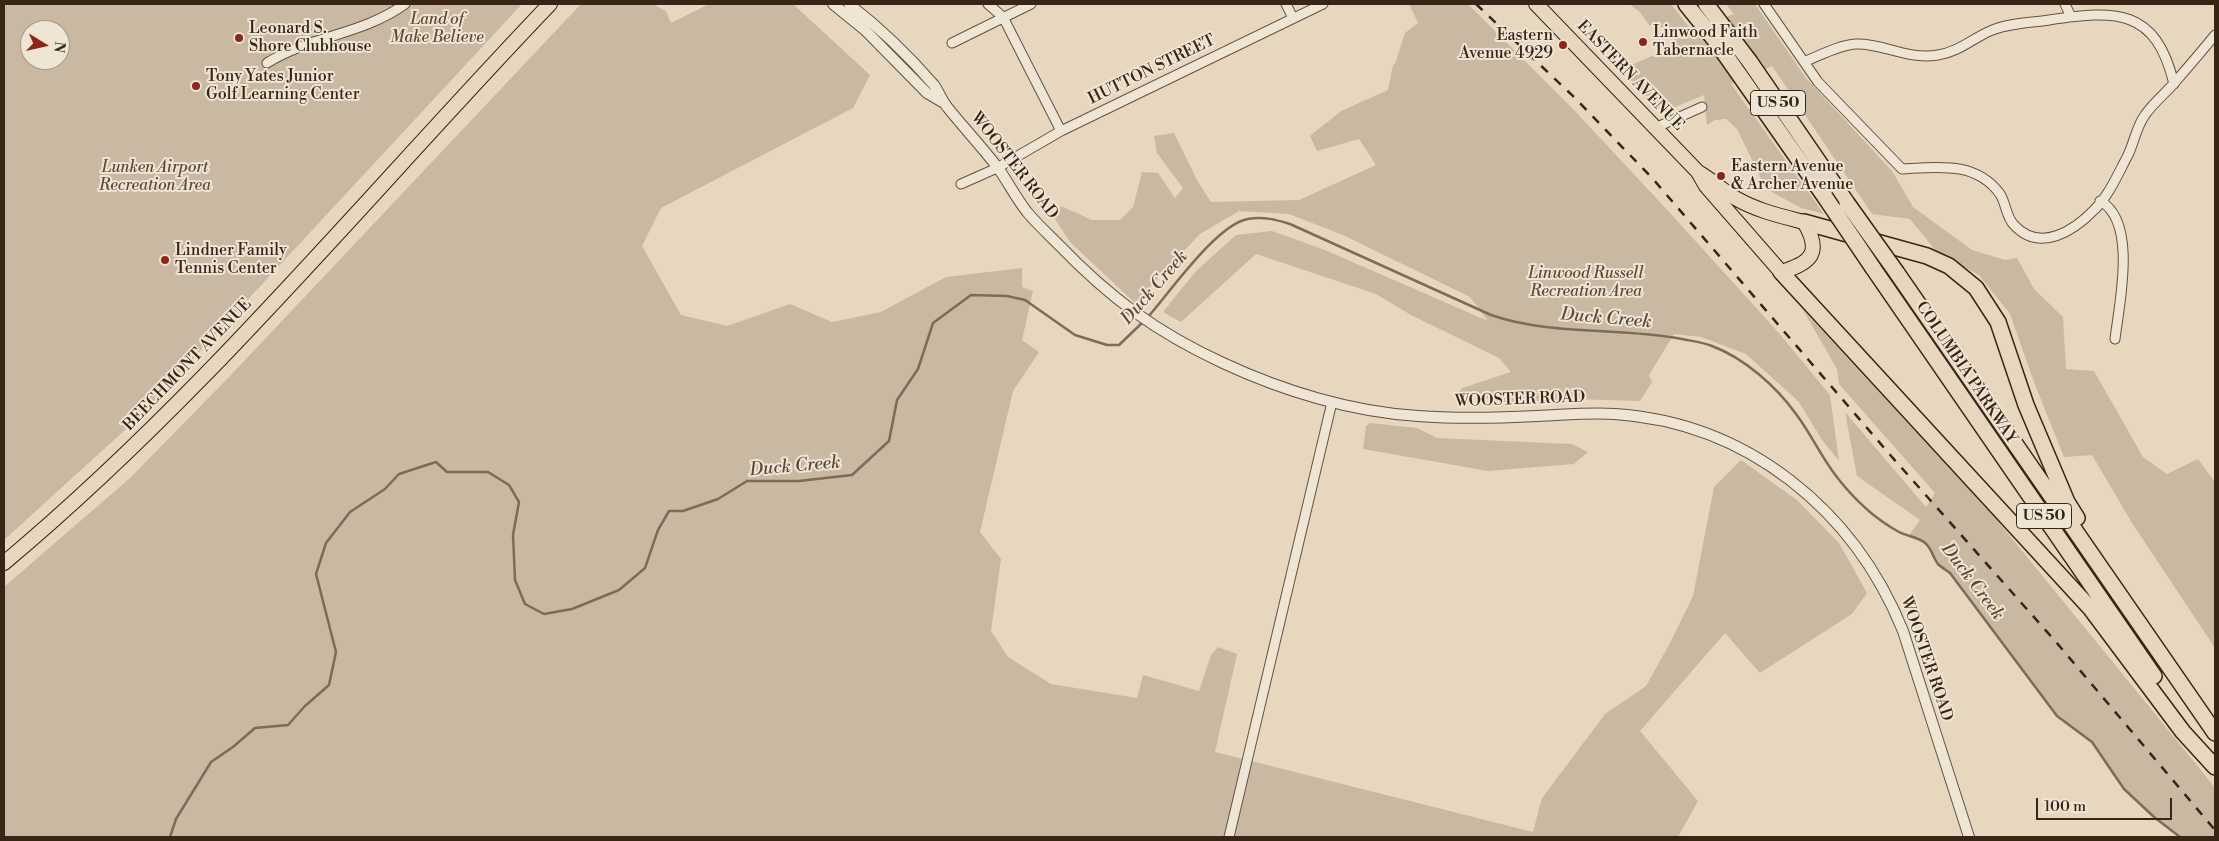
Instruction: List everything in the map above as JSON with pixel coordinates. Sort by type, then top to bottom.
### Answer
[{"type":"highway","name":"COLUMBIA PARKWAY","points":[[1686,4],[1715,40],[1825,198],[2215,765]]},
{"type":"highway","name":"COLUMBIA PARKWAY","points":[[1706,4],[1750,62],[1898,273],[2215,733]]},
{"type":"highway","points":[[1804,222],[1927,256],[1948,266],[1976,288],[1998,322],[2026,405],[2067,502],[2130,610]]},
{"type":"highway","points":[[1781,272],[2091,609],[2183,732],[2215,765]]},
{"type":"main road","name":"BEECHMONT AVENUE","points":[[4,563],[91,487],[194,386],[550,4]]},
{"type":"main road","name":"EASTERN AVENUE","points":[[1542,5],[1698,172]]},
{"type":"main road","points":[[1698,172],[1712,180],[1735,198],[1758,210],[1804,222],[1814,240],[1812,256],[1808,261],[1796,268],[1781,272],[1706,186],[1698,172]]},
{"type":"street","points":[[267,63],[289,49],[372,24],[405,4]]},
{"type":"street","name":"WOOSTER ROAD","points":[[834,4],[865,30],[927,93],[944,103]]},
{"type":"street","name":"WOOSTER ROAD","points":[[849,4],[882,30],[936,88],[944,103],[998,168],[1027,212],[1096,284],[1168,334],[1212,358],[1262,380],[1332,402],[1419,416],[1523,416],[1586,413],[1636,415],[1682,425],[1712,435],[1773,467],[1807,493],[1833,517],[1865,558],[1881,583],[1903,631],[1969,837]]},
{"type":"street","points":[[861,4],[882,30]]},
{"type":"street","points":[[988,4],[1002,17],[1061,131]]},
{"type":"street","points":[[952,43],[1031,4]]},
{"type":"street","points":[[1286,4],[1293,18]]},
{"type":"street","name":"HUTTON STREET","points":[[961,184],[998,168],[1061,131],[1323,4]]},
{"type":"street","points":[[1764,4],[1806,61],[1818,82],[1902,169],[1954,167],[1975,173],[1993,185],[2001,196],[2013,224],[2027,235],[2035,238],[2052,238],[2068,232],[2096,208],[2128,155],[2144,116],[2215,35]]},
{"type":"street","points":[[2065,4],[2070,16]]},
{"type":"street","points":[[1806,61],[1842,46],[1855,44],[1906,55],[1940,54],[1962,47],[1998,28],[2070,16],[2114,14],[2141,25],[2151,32],[2164,49],[2174,84]]},
{"type":"street","points":[[1657,128],[1702,107]]},
{"type":"street","points":[[2100,201],[2111,208],[2123,246],[2123,277],[2115,339]]},
{"type":"street","points":[[1229,837],[1332,402]]},
{"type":"green space","name":"Lunken Airport Recreation Area","points":[[4,4],[522,4],[137,419],[4,540]]},
{"type":"green space","points":[[581,4],[652,4],[666,11],[671,23],[709,4],[793,4],[870,75],[853,108],[661,208],[642,246],[681,315],[727,326],[790,304],[832,322],[881,312],[946,277],[1022,268],[1022,287],[1033,291],[1022,340],[1039,352],[1013,391],[980,532],[1001,559],[991,631],[1008,657],[1051,684],[1137,698],[1143,675],[1199,691],[1211,655],[1218,647],[1237,654],[1215,752],[1533,832],[1542,798],[1605,714],[1646,686],[1693,596],[1714,487],[1741,460],[1797,500],[1839,543],[1867,593],[1852,614],[1760,673],[1725,633],[1640,731],[1698,801],[1678,837],[4,837],[4,587],[130,478],[230,376]]},
{"type":"green space","name":"Linwood Russell Recreation Area","points":[[1409,4],[1468,4],[1575,111],[1778,332],[1830,395],[1839,461],[1822,440],[1799,402],[1746,354],[1701,337],[1674,334],[1649,375],[1652,382],[1640,401],[1570,399],[1512,405],[1459,392],[1462,388],[1511,372],[1499,358],[1411,315],[1376,294],[1256,254],[1181,322],[1163,312],[1196,271],[1236,235],[1272,231],[1325,250],[1488,321],[1470,297],[1343,235],[1289,214],[1239,211],[1200,234],[1135,303],[1070,242],[1055,219],[1061,206],[1092,220],[1120,220],[1133,207],[1142,172],[1158,173],[1175,198],[1183,188],[1157,153],[1154,136],[1174,133],[1198,182],[1211,202],[1299,200],[1376,165],[1359,139],[1317,151],[1310,136],[1341,111],[1388,90],[1393,65],[1395,64],[1405,33],[1418,23]]},
{"type":"green space","points":[[1629,4],[1671,4],[1692,31],[1734,14],[1726,4],[1755,4],[1806,78],[1892,171],[1913,207],[1972,250],[2005,260],[2017,258],[2034,289],[2063,317],[2066,369],[2094,371],[2143,457],[2167,474],[2198,459],[2215,482],[2215,648],[2132,523],[2092,455],[2064,457],[2034,382],[2010,314],[1979,275],[1936,251],[1910,219],[1872,214],[1772,66],[1731,84],[1824,214],[1801,208],[1766,189],[1737,129],[1726,119],[1715,120],[1707,125],[1704,95],[1661,113],[1620,70],[1668,49],[1676,38],[1672,29],[1649,25],[1640,12]]},
{"type":"green space","points":[[1803,310],[1996,519],[2215,788],[2215,837],[2180,837],[2154,817],[2124,789],[2092,742],[2057,716],[1950,573],[1928,547],[1908,537],[1920,520],[1857,476],[1845,412],[1926,507],[1935,493],[1839,384],[1837,369]]},
{"type":"green space","points":[[1370,423],[1417,428],[1437,438],[1572,444],[1588,452],[1574,464],[1488,471],[1363,449],[1366,426]]},
{"type":"waterway","name":"Duck Creek","points":[[1148,317],[1195,260],[1222,233],[1248,219],[1264,218],[1290,224],[1491,315],[1514,322],[1561,329],[1658,335],[1704,344],[1724,351],[1747,365],[1779,393],[1802,422],[1834,473],[1860,503],[1890,527],[1927,544],[1938,564],[1950,573],[2057,716],[2092,742],[2124,789],[2154,817],[2180,837]]},
{"type":"waterway","name":"Duck Creek","points":[[170,837],[176,819],[211,762],[233,747],[255,728],[288,725],[305,706],[329,685],[336,652],[316,574],[326,543],[350,512],[385,489],[399,474],[436,462],[447,472],[488,472],[509,485],[519,502],[513,535],[515,580],[525,604],[544,614],[572,609],[619,590],[645,568],[658,530],[669,511],[683,511],[718,499],[747,481],[799,481],[852,475],[889,441],[897,400],[918,369],[933,323],[971,295],[1007,296],[1025,300],[1075,335],[1107,345],[1119,345],[1144,321]]},
{"type":"railway","points":[[1476,4],[1575,98],[1653,179],[1892,457],[2056,642],[2215,830]]},
{"type":"place","name":"Leonard S. Shore Clubhouse","points":[[239,38]]},
{"type":"place","name":"Linwood Faith Tabernacle","points":[[1643,42]]},
{"type":"place","name":"Eastern Avenue 4929","points":[[1563,45]]},
{"type":"place","name":"Tony Yates Junior Golf Learning Center","points":[[196,86]]},
{"type":"place","name":"Eastern Avenue & Archer Avenue","points":[[1721,176]]},
{"type":"place","name":"Lindner Family Tennis Center","points":[[165,260]]},
{"type":"park label","name":"Land of Make Believe","points":[[437,29]]}]
